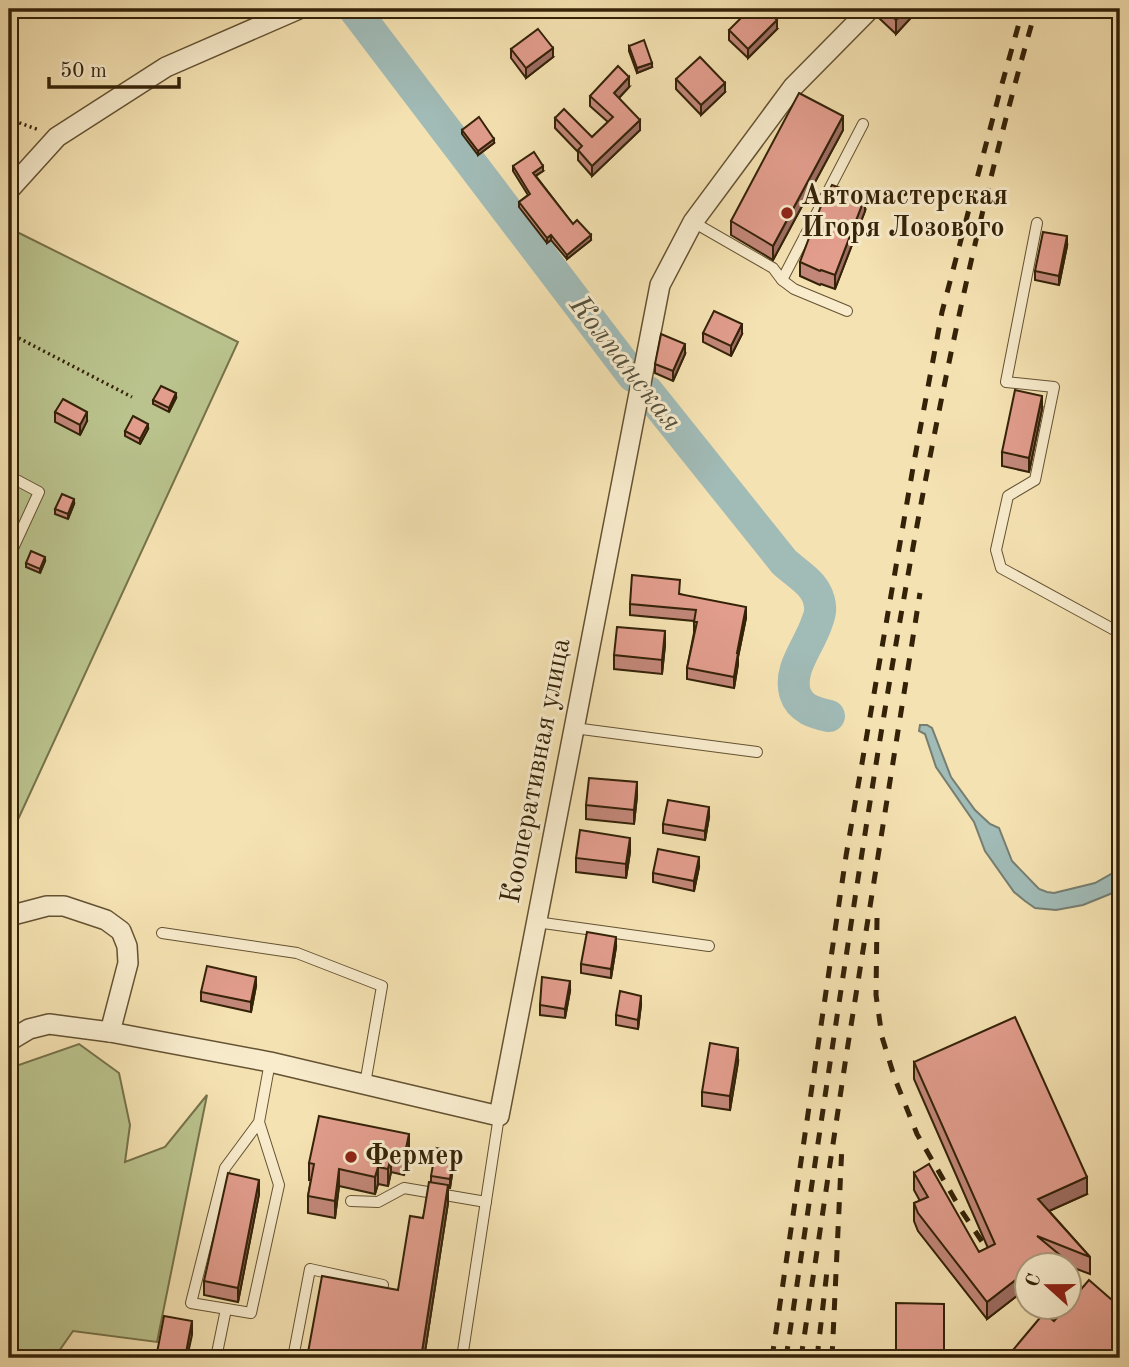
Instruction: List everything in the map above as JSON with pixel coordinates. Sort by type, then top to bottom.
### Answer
[{"type":"street","points":[[9,190],[57,138],[166,67],[299,9]]},
{"type":"street","name":"Кооперативная улица","points":[[499,1116],[660,285],[693,222],[793,87],[870,9]]},
{"type":"street","points":[[9,916],[47,906],[64,906],[106,920],[121,931],[127,946],[128,963],[110,1032]]},
{"type":"street","points":[[9,1041],[29,1029],[49,1024],[110,1032],[270,1062],[499,1116]]},
{"type":"lane","points":[[782,280],[863,124]]},
{"type":"lane","points":[[693,222],[773,268],[782,280],[794,289],[847,311]]},
{"type":"lane","points":[[1037,223],[1006,382],[1054,387],[1035,480],[1008,496],[996,550],[1001,568],[1120,633]]},
{"type":"lane","points":[[9,477],[39,492],[9,557]]},
{"type":"lane","points":[[574,728],[758,752]]},
{"type":"lane","points":[[536,922],[709,946]]},
{"type":"lane","points":[[162,933],[297,953],[382,986],[365,1084]]},
{"type":"lane","points":[[259,1122],[279,1185],[251,1313],[191,1303],[225,1168],[259,1122],[270,1062]]},
{"type":"lane","points":[[462,1358],[499,1116]]},
{"type":"lane","points":[[351,1201],[378,1202],[404,1188],[485,1202]]},
{"type":"lane","points":[[293,1358],[310,1269],[383,1284]]},
{"type":"lane","points":[[216,1358],[226,1309]]},
{"type":"path","points":[[9,119],[57,138]]},
{"type":"path","points":[[9,333],[132,397]]},
{"type":"green space","points":[[9,228],[238,342],[9,839]]},
{"type":"green space","points":[[79,1044],[119,1073],[130,1125],[125,1162],[165,1147],[207,1095],[157,1342],[73,1331],[56,1358],[9,1358],[9,1078],[13,1067]]},
{"type":"water","points":[[920,725],[932,728],[951,777],[975,810],[990,824],[999,828],[1012,861],[1039,889],[1054,893],[1095,883],[1120,869],[1120,890],[1083,905],[1056,910],[1035,908],[1014,892],[985,851],[974,822],[936,767],[925,734],[919,731]]},
{"type":"building","points":[[750,9],[765,9],[777,20],[748,49],[729,30]]},
{"type":"building","points":[[884,9],[906,9],[896,20]]},
{"type":"building","points":[[538,29],[553,48],[526,68],[511,49]]},
{"type":"building","points":[[644,40],[652,63],[637,68],[629,46]]},
{"type":"building","points":[[700,57],[725,83],[701,105],[676,79]]},
{"type":"building","points":[[618,66],[629,77],[614,93],[640,120],[592,166],[578,150],[582,146],[555,118],[564,109],[592,137],[613,117],[590,96]]},
{"type":"building","points":[[799,93],[843,116],[773,246],[731,221]]},
{"type":"building","points":[[479,117],[494,139],[478,151],[462,130]]},
{"type":"building","points":[[534,152],[543,166],[533,173],[573,224],[577,220],[591,235],[567,255],[551,235],[547,238],[519,202],[530,194],[513,166]]},
{"type":"building","points":[[832,185],[865,197],[835,275],[800,262]]},
{"type":"building","points":[[1043,232],[1067,236],[1059,276],[1035,271]]},
{"type":"building","points":[[714,311],[742,324],[731,346],[703,333]]},
{"type":"building","points":[[661,334],[685,344],[673,371],[655,364]]},
{"type":"building","points":[[161,386],[176,393],[169,408],[153,400]]},
{"type":"building","points":[[1015,390],[1042,396],[1029,458],[1002,452]]},
{"type":"building","points":[[63,399],[87,412],[80,425],[55,412]]},
{"type":"building","points":[[133,416],[148,424],[140,439],[125,431]]},
{"type":"building","points":[[62,494],[74,499],[68,514],[55,509]]},
{"type":"building","points":[[31,551],[45,557],[40,569],[26,563]]},
{"type":"building","points":[[632,575],[680,580],[679,594],[746,607],[734,677],[687,668],[697,622],[694,622],[696,610],[630,604]]},
{"type":"building","points":[[617,627],[665,631],[662,660],[614,655]]},
{"type":"building","points":[[589,778],[637,782],[634,810],[586,805]]},
{"type":"building","points":[[668,800],[709,807],[705,831],[663,824]]},
{"type":"building","points":[[580,830],[630,838],[626,864],[576,858]]},
{"type":"building","points":[[658,849],[699,857],[694,881],[653,873]]},
{"type":"building","points":[[587,932],[616,937],[611,969],[581,964]]},
{"type":"building","points":[[207,966],[256,977],[251,1002],[201,992]]},
{"type":"building","points":[[542,977],[570,981],[565,1009],[540,1005]]},
{"type":"building","points":[[620,991],[641,996],[638,1020],[616,1015]]},
{"type":"building","points":[[1015,1017],[1087,1177],[1038,1199],[1090,1257],[1084,1252],[1077,1252],[1037,1236],[1056,1252],[1014,1252],[1014,1281],[987,1302],[918,1213],[914,1203],[928,1197],[914,1173],[929,1164],[979,1252],[995,1244],[914,1062]]},
{"type":"building","points":[[710,1043],[738,1048],[730,1096],[702,1092]]},
{"type":"building","points":[[319,1116],[409,1134],[404,1158],[391,1156],[388,1169],[378,1167],[375,1177],[339,1169],[335,1201],[308,1196],[314,1164],[309,1163]]},
{"type":"building","points":[[436,1148],[454,1151],[450,1179],[431,1176]]},
{"type":"building","points":[[228,1173],[259,1180],[238,1288],[204,1281]]},
{"type":"building","points":[[429,1182],[448,1185],[421,1358],[307,1358],[322,1276],[398,1290],[410,1216],[423,1218]]},
{"type":"building","points":[[1089,1280],[1120,1307],[1120,1358],[1023,1358],[1013,1350],[1036,1322],[1084,1322],[1084,1286]]},
{"type":"building","points":[[896,1303],[944,1304],[944,1358],[896,1358]]},
{"type":"building","points":[[164,1316],[192,1321],[185,1358],[156,1358]]},
{"type":"waterway","name":"Колпанская","points":[[354,9],[633,376]]},
{"type":"waterway","name":"Колпанская","points":[[648,392],[784,562],[816,592],[820,614],[797,666],[794,684],[797,698],[804,707],[829,716]]},
{"type":"railway","points":[[772,1358],[846,856],[914,462],[942,312],[1023,9]]},
{"type":"railway","points":[[786,1358],[877,758],[909,569],[965,287],[1010,101],[1036,9]]},
{"type":"railway","points":[[801,1358],[920,593]]},
{"type":"railway","points":[[877,918],[876,995],[882,1037],[895,1079],[917,1134],[961,1210],[989,1252],[1014,1279]]},
{"type":"railway","points":[[832,1358],[842,1145]]},
{"type":"railway","points":[[817,1358],[827,1271]]},
{"type":"railway","points":[[1053,1322],[1059,1328]]},
{"type":"place","name":"Автомастерская Игоря Лозового","points":[[787,213]]},
{"type":"place","name":"Фермер","points":[[351,1157]]}]
